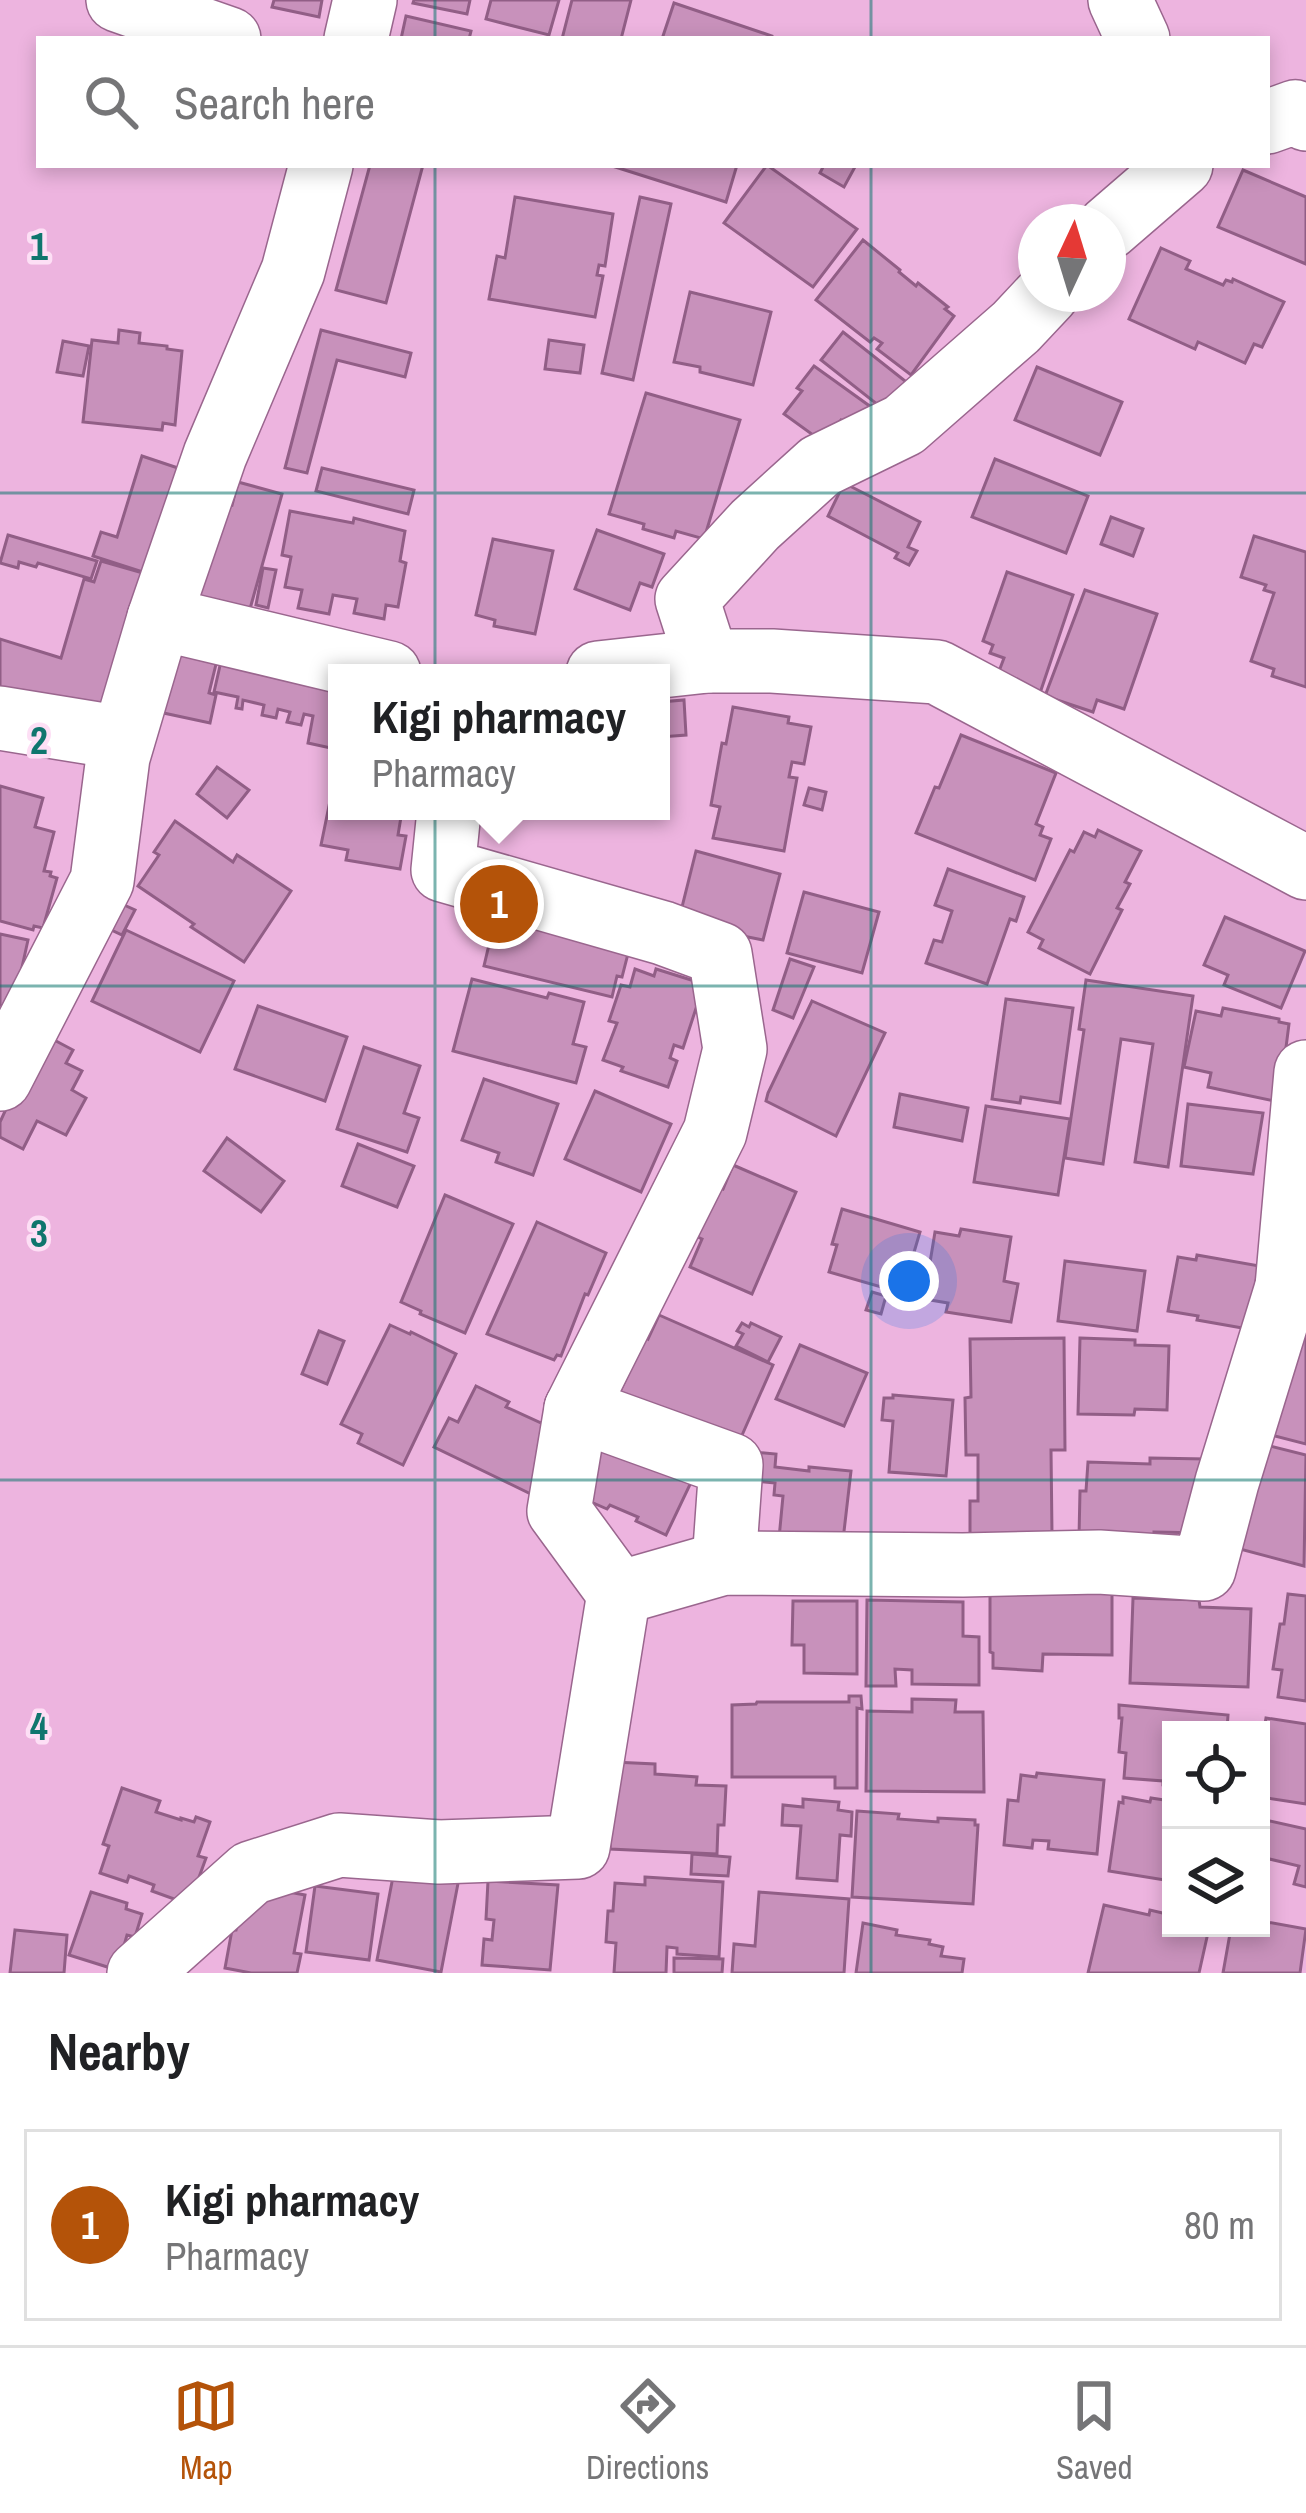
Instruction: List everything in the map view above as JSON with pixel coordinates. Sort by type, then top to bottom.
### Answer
[{"type":"street","points":[[118,0],[220,36]]},
{"type":"street","points":[[357,36],[365,0]]},
{"type":"street","points":[[1120,0],[1137,36]]},
{"type":"street","points":[[1270,121],[1294,112],[1306,118]]},
{"type":"street","points":[[0,1079],[102,881],[123,738],[159,618],[215,455],[292,271],[320,168]]},
{"type":"street","points":[[1126,212],[1178,168]]},
{"type":"street","points":[[707,661],[688,599],[741,540],[820,466],[904,425],[1030,312]]},
{"type":"street","points":[[159,618],[351,664]]},
{"type":"street","points":[[670,665],[772,661],[937,672],[1306,868]]},
{"type":"street","points":[[0,718],[123,738]]},
{"type":"street","points":[[139,1973],[251,1873],[339,1845],[439,1852],[578,1847],[620,1593],[559,1511],[576,1409],[716,1132],[736,1049],[720,954],[443,870],[448,820]]},
{"type":"street","points":[[620,1593],[724,1563],[1099,1562],[1204,1569],[1226,1482],[1296,1289],[1306,1072]]},
{"type":"street","points":[[576,1409],[731,1465],[724,1563]]},
{"type":"building","points":[[274,0],[322,0],[319,17],[272,7]]},
{"type":"building","points":[[414,0],[470,0],[467,14]]},
{"type":"building","points":[[491,0],[559,0],[549,35],[486,19]]},
{"type":"building","points":[[572,0],[631,0],[622,36],[563,36]]},
{"type":"building","points":[[674,3],[772,36],[663,36]]},
{"type":"building","points":[[406,16],[471,31],[470,36],[402,36]]},
{"type":"building","points":[[369,168],[422,168],[386,303],[336,290]]},
{"type":"building","points":[[618,168],[736,168],[726,202]]},
{"type":"building","points":[[765,168],[771,168],[857,229],[813,287],[724,223]]},
{"type":"building","points":[[822,168],[854,168],[844,187],[820,173]]},
{"type":"building","points":[[1243,170],[1306,197],[1306,264],[1218,227]]},
{"type":"building","points":[[515,197],[613,214],[605,266],[599,265],[597,275],[603,276],[595,317],[489,299],[497,256],[505,258]]},
{"type":"building","points":[[640,197],[671,204],[633,380],[602,373]]},
{"type":"building","points":[[863,240],[954,316],[911,375],[877,349],[882,343],[874,338],[870,342],[816,300]]},
{"type":"building","points":[[1161,248],[1190,261],[1186,269],[1223,285],[1233,279],[1284,302],[1262,347],[1254,344],[1245,363],[1198,342],[1195,349],[1129,319]]},
{"type":"building","points":[[690,292],[771,312],[753,385],[674,362]]},
{"type":"building","points":[[119,330],[140,333],[139,343],[182,351],[175,425],[163,423],[162,430],[83,422],[92,340],[118,343]]},
{"type":"building","points":[[321,330],[411,353],[405,377],[337,360],[307,473],[285,468]]},
{"type":"building","points":[[843,332],[919,392],[897,420],[821,360]]},
{"type":"building","points":[[549,340],[584,345],[580,373],[545,369]]},
{"type":"building","points":[[63,341],[89,346],[83,376],[57,372]]},
{"type":"building","points":[[814,366],[871,407],[856,431],[841,420],[824,443],[784,414]]},
{"type":"building","points":[[1037,367],[1122,402],[1100,455],[1015,420]]},
{"type":"building","points":[[646,393],[740,420],[704,539],[676,531],[674,538],[609,514]]},
{"type":"building","points":[[142,456],[184,470],[152,575],[93,556],[101,532],[117,537]]},
{"type":"building","points":[[995,459],[1088,496],[1066,553],[972,517]]},
{"type":"building","points":[[322,468],[414,490],[408,514],[316,491]]},
{"type":"building","points":[[238,482],[282,494],[248,616],[195,600],[222,502],[232,505]]},
{"type":"building","points":[[844,483],[920,522],[908,547],[917,551],[909,565],[895,558],[898,553],[828,516]]},
{"type":"building","points":[[290,511],[353,523],[354,518],[405,531],[400,561],[406,563],[398,607],[386,605],[384,619],[354,613],[357,599],[333,595],[329,614],[298,608],[302,590],[285,587],[291,557],[282,555]]},
{"type":"building","points":[[1111,517],[1143,529],[1133,556],[1101,544]]},
{"type":"building","points":[[597,530],[664,554],[652,587],[640,583],[630,610],[575,589]]},
{"type":"building","points":[[8,535],[97,561],[91,579],[38,563],[36,567],[19,562],[18,568],[0,563]]},
{"type":"building","points":[[1254,536],[1306,552],[1306,687],[1272,676],[1274,669],[1251,661],[1274,593],[1264,590],[1266,585],[1241,577]]},
{"type":"building","points":[[493,539],[553,551],[535,634],[494,626],[495,620],[476,615]]},
{"type":"building","points":[[101,561],[150,575],[104,724],[0,693],[0,639],[61,658],[84,579],[94,582]]},
{"type":"building","points":[[263,568],[276,570],[268,608],[256,605]]},
{"type":"building","points":[[1007,572],[1073,595],[1039,696],[995,682],[1004,658],[990,653],[993,645],[983,641]]},
{"type":"building","points":[[1085,590],[1157,614],[1124,709],[1097,700],[1093,712],[1045,696]]},
{"type":"building","points":[[174,647],[218,656],[209,693],[216,695],[210,723],[159,712]]},
{"type":"building","points":[[222,657],[328,679],[328,747],[308,743],[313,716],[304,714],[301,725],[287,722],[290,712],[278,709],[276,718],[262,715],[264,705],[243,700],[242,709],[236,708],[238,697],[214,692]]},
{"type":"building","points":[[684,700],[686,735],[670,736],[670,701]]},
{"type":"building","points":[[733,707],[789,717],[788,723],[811,727],[804,764],[792,762],[789,777],[797,778],[784,851],[713,838],[720,807],[711,805]]},
{"type":"building","points":[[961,735],[1056,773],[1036,824],[1043,827],[1040,835],[1051,839],[1035,880],[916,833]]},
{"type":"building","points":[[217,767],[249,790],[227,818],[197,794]]},
{"type":"building","points":[[0,786],[43,798],[35,827],[54,832],[44,871],[57,878],[43,928],[0,921]]},
{"type":"building","points":[[809,788],[826,792],[822,810],[804,805]]},
{"type":"building","points":[[328,811],[328,820],[400,820],[398,835],[406,836],[400,869],[346,860],[348,850],[321,845]]},
{"type":"building","points":[[175,821],[233,862],[237,855],[291,891],[244,962],[138,886]]},
{"type":"building","points":[[1098,830],[1141,851],[1125,882],[1130,884],[1117,908],[1122,910],[1090,974],[1039,948],[1043,940],[1028,932],[1070,850],[1074,852],[1084,832],[1095,837]]},
{"type":"building","points":[[696,851],[780,874],[763,940],[678,923]]},
{"type":"building","points":[[948,869],[1024,897],[1016,921],[1010,919],[987,984],[926,963],[934,940],[942,942],[952,911],[935,905]]},
{"type":"building","points":[[804,892],[879,912],[862,973],[787,953]]},
{"type":"building","points":[[500,898],[631,942],[612,997],[484,966]]},
{"type":"building","points":[[113,900],[135,910],[122,935],[101,925]]},
{"type":"building","points":[[1225,917],[1305,951],[1281,1008],[1224,985],[1228,975],[1204,965]]},
{"type":"building","points":[[126,930],[234,981],[200,1052],[92,1001]]},
{"type":"building","points":[[0,934],[28,940],[13,1008],[0,1005]]},
{"type":"building","points":[[790,959],[814,967],[793,1018],[773,1010]]},
{"type":"building","points":[[635,969],[654,976],[656,969],[704,984],[683,1048],[674,1045],[670,1058],[677,1061],[668,1087],[603,1060],[617,1023],[609,1021],[621,985],[630,987]]},
{"type":"building","points":[[472,979],[584,1002],[573,1044],[586,1047],[576,1083],[453,1051]]},
{"type":"building","points":[[1086,980],[1193,996],[1168,1167],[1135,1162],[1153,1044],[1121,1039],[1103,1164],[1065,1158],[1084,1030],[1079,1029]]},
{"type":"building","points":[[1006,999],[1073,1008],[1060,1103],[1021,1097],[1020,1103],[992,1099]]},
{"type":"building","points":[[812,1001],[885,1033],[836,1136],[766,1101]]},
{"type":"building","points":[[258,1006],[347,1037],[325,1101],[235,1069]]},
{"type":"building","points":[[1223,1008],[1289,1024],[1279,1102],[1208,1087],[1211,1073],[1184,1067],[1196,1011],[1221,1016]]},
{"type":"building","points":[[41,1033],[73,1050],[66,1063],[82,1071],[72,1090],[86,1098],[66,1135],[37,1121],[23,1149],[0,1137],[0,1122]]},
{"type":"building","points":[[364,1047],[420,1066],[404,1113],[419,1118],[407,1152],[337,1129]]},
{"type":"building","points":[[484,1079],[558,1104],[533,1175],[496,1162],[499,1153],[462,1140]]},
{"type":"building","points":[[595,1091],[671,1124],[641,1192],[565,1159]]},
{"type":"building","points":[[900,1094],[968,1108],[962,1141],[894,1127]]},
{"type":"building","points":[[1188,1104],[1263,1113],[1253,1174],[1181,1166]]},
{"type":"building","points":[[986,1106],[1070,1119],[1058,1195],[974,1182]]},
{"type":"building","points":[[227,1138],[284,1181],[261,1212],[204,1171]]},
{"type":"building","points":[[358,1144],[414,1166],[397,1207],[342,1186]]},
{"type":"building","points":[[733,1165],[796,1192],[752,1294],[690,1267],[702,1239],[693,1235],[715,1186],[723,1189]]},
{"type":"building","points":[[445,1195],[513,1224],[465,1333],[401,1302]]},
{"type":"building","points":[[842,1209],[920,1232],[902,1293],[829,1272]]},
{"type":"building","points":[[537,1222],[606,1253],[561,1356],[554,1360],[487,1334]]},
{"type":"building","points":[[961,1229],[1011,1237],[1004,1281],[1018,1284],[1011,1322],[946,1312],[948,1303],[924,1299],[935,1232],[959,1236]]},
{"type":"building","points":[[1197,1255],[1276,1269],[1265,1332],[1168,1311],[1178,1257],[1196,1260]]},
{"type":"building","points":[[1065,1261],[1145,1271],[1137,1331],[1058,1321]]},
{"type":"building","points":[[872,1292],[886,1296],[881,1314],[866,1310]]},
{"type":"building","points":[[1306,1310],[1306,1444],[1271,1435]]},
{"type":"building","points":[[659,1315],[773,1365],[739,1442],[616,1400]]},
{"type":"building","points":[[742,1323],[781,1337],[768,1362],[736,1346],[743,1334],[737,1331]]},
{"type":"building","points":[[390,1325],[456,1354],[403,1465],[358,1443],[362,1434],[341,1424]]},
{"type":"building","points":[[319,1331],[344,1341],[327,1384],[302,1374]]},
{"type":"building","points":[[1064,1338],[1065,1450],[1051,1450],[1052,1534],[970,1543],[970,1501],[978,1501],[978,1455],[966,1455],[970,1339]]},
{"type":"building","points":[[1080,1338],[1169,1346],[1167,1410],[1078,1414]]},
{"type":"building","points":[[800,1345],[867,1373],[844,1426],[776,1399]]},
{"type":"building","points":[[476,1386],[509,1402],[506,1407],[565,1434],[535,1496],[434,1447],[449,1418],[458,1422]]},
{"type":"building","points":[[884,1398],[953,1400],[946,1476],[889,1472],[893,1421],[882,1420]]},
{"type":"building","points":[[601,1431],[695,1474],[666,1535],[636,1521],[638,1517],[573,1494]]},
{"type":"building","points":[[1262,1444],[1306,1455],[1304,1566],[1221,1544]]},
{"type":"building","points":[[752,1452],[776,1454],[775,1467],[851,1471],[843,1540],[778,1549],[783,1496],[774,1495],[775,1483],[736,1479]]},
{"type":"building","points":[[1150,1458],[1206,1459],[1205,1533],[1154,1532],[1154,1545],[1079,1537],[1080,1491],[1086,1491],[1088,1462],[1150,1464]]},
{"type":"building","points":[[990,1581],[1112,1583],[1112,1655],[1043,1654],[1042,1671],[993,1668]]},
{"type":"building","points":[[1288,1594],[1306,1596],[1306,1701],[1278,1697],[1282,1670],[1273,1669]]},
{"type":"building","points":[[1133,1598],[1199,1600],[1200,1607],[1251,1609],[1248,1687],[1130,1683]]},
{"type":"building","points":[[867,1600],[963,1602],[963,1636],[979,1637],[979,1685],[912,1684],[912,1670],[895,1669],[896,1686],[866,1686]]},
{"type":"building","points":[[793,1601],[857,1601],[857,1674],[804,1673],[804,1645],[792,1645]]},
{"type":"building","points":[[849,1696],[861,1696],[857,1788],[835,1788],[835,1777],[732,1777],[732,1705],[849,1702]]},
{"type":"building","points":[[912,1699],[956,1700],[955,1712],[983,1712],[984,1792],[866,1791],[867,1711],[912,1712]]},
{"type":"building","points":[[1119,1705],[1228,1715],[1228,1721],[1162,1721],[1162,1781],[1124,1778],[1126,1753],[1119,1752]]},
{"type":"building","points":[[1266,1718],[1306,1724],[1306,1804],[1270,1798],[1270,1721]]},
{"type":"building","points":[[613,1762],[655,1764],[655,1774],[697,1777],[696,1785],[726,1786],[717,1854],[610,1849]]},
{"type":"building","points":[[1037,1773],[1104,1780],[1097,1854],[1048,1849],[1049,1841],[1033,1840],[1032,1848],[1004,1845],[1008,1800],[1018,1801],[1021,1775],[1036,1777]]},
{"type":"building","points":[[122,1788],[160,1801],[156,1812],[210,1822],[198,1856],[206,1858],[185,1903],[129,1876],[127,1882],[100,1873],[109,1846],[103,1844]]},
{"type":"building","points":[[1123,1797],[1162,1800],[1162,1880],[1109,1871],[1119,1802],[1123,1803]]},
{"type":"building","points":[[803,1799],[839,1802],[838,1810],[852,1812],[851,1836],[840,1835],[837,1881],[797,1878],[801,1826],[782,1825],[783,1805],[803,1807]]},
{"type":"building","points":[[857,1811],[899,1814],[898,1819],[975,1820],[973,1904],[852,1897]]},
{"type":"building","points":[[1270,1821],[1306,1829],[1306,1887],[1294,1884],[1299,1866],[1270,1859]]},
{"type":"building","points":[[692,1854],[730,1857],[728,1876],[691,1874]]},
{"type":"building","points":[[396,1861],[460,1873],[441,1972],[377,1960]]},
{"type":"building","points":[[645,1877],[723,1882],[719,1957],[677,1954],[677,1948],[667,1947],[666,1973],[614,1973],[616,1943],[606,1942],[615,1883],[645,1885]]},
{"type":"building","points":[[488,1881],[558,1885],[550,1970],[482,1965],[484,1939],[492,1940],[494,1920],[486,1919]]},
{"type":"building","points":[[315,1886],[378,1894],[369,1960],[306,1952]]},
{"type":"building","points":[[278,1890],[305,1895],[294,1953],[301,1954],[297,1973],[225,1968],[242,1901]]},
{"type":"building","points":[[91,1892],[127,1903],[126,1909],[142,1914],[135,1937],[127,1935],[117,1970],[69,1955]]},
{"type":"building","points":[[759,1892],[849,1899],[844,1973],[732,1973],[734,1944],[755,1946]]},
{"type":"building","points":[[1104,1905],[1149,1915],[1150,1910],[1162,1913],[1162,1937],[1207,1937],[1199,1973],[1088,1973]]},
{"type":"building","points":[[863,1923],[930,1940],[929,1944],[943,1947],[941,1956],[964,1959],[962,1973],[856,1973]]},
{"type":"building","points":[[1270,1923],[1306,1929],[1300,1973],[1223,1973],[1229,1937],[1270,1937]]},
{"type":"building","points":[[15,1930],[67,1935],[64,1973],[10,1973]]},
{"type":"building","points":[[674,1958],[723,1959],[722,1973],[674,1973]]},
{"type":"place","name":"Kigi pharmacy","points":[[499,904]]}]
